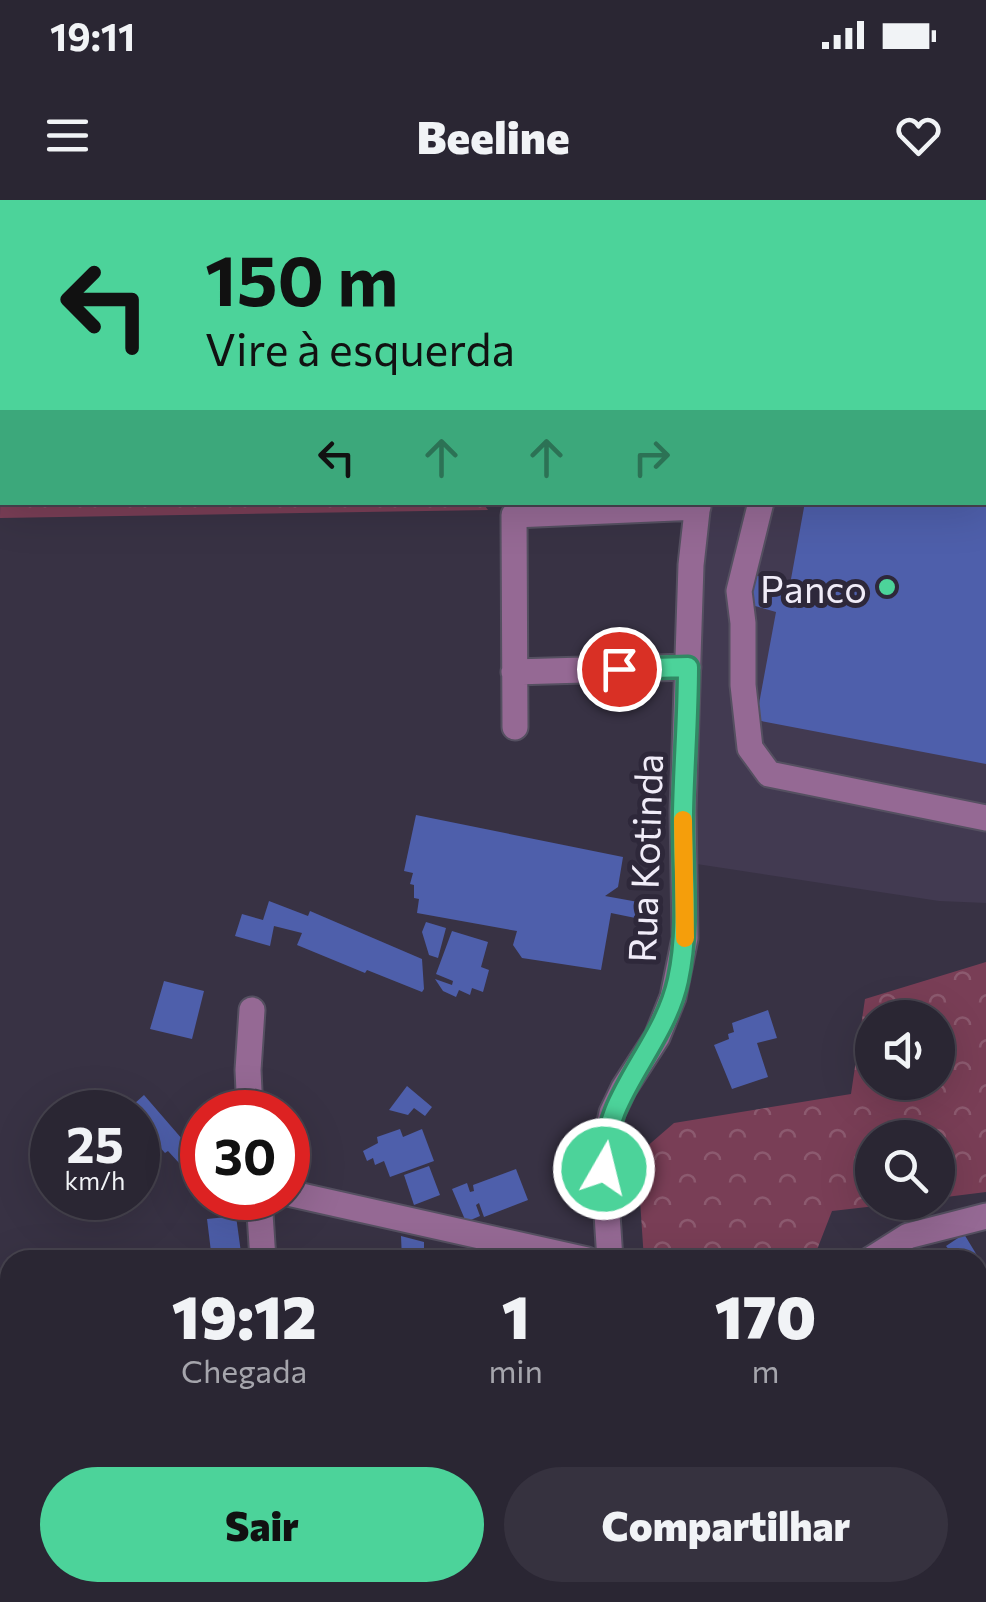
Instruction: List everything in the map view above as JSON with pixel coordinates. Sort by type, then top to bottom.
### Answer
[{"type":"street","points":[[514,727],[514,515],[698,505]]},
{"type":"street","name":"Rua Kotinda","points":[[609,1250],[603,1152],[607,1135],[624,1088],[666,1016],[678,981],[685,938],[683,811],[691,565],[698,505]]},
{"type":"street","points":[[760,505],[739,591],[744,622],[742,685],[750,748],[769,774],[986,818]]},
{"type":"street","points":[[514,672],[688,667]]},
{"type":"street","points":[[249,1090],[252,1010]]},
{"type":"street","points":[[310,1198],[542,1250]]},
{"type":"street","points":[[886,1250],[908,1236],[986,1216]]},
{"type":"street","points":[[260,1220],[262,1250]]},
{"type":"shaded area","points":[[705,505],[986,505],[986,903],[939,901],[690,863]]},
{"type":"green space","points":[[0,505],[484,505],[488,510],[0,518]]},
{"type":"green space","points":[[986,962],[986,1192],[955,1196],[955,1120],[855,1120],[855,1208],[832,1211],[817,1250],[643,1250],[637,1155],[674,1123],[851,1094],[855,1067],[855,1100],[955,1100],[955,1000],[865,999]]},
{"type":"building","name":"Panco","points":[[804,505],[986,505],[986,764],[756,720],[776,612],[741,602],[746,574],[764,577],[764,585],[789,590]]},
{"type":"building","points":[[416,815],[623,857],[618,887],[605,896],[655,905],[655,922],[611,913],[601,970],[522,958],[513,945],[517,931],[417,913],[419,899],[414,898],[414,885],[410,884],[413,873],[404,871]]},
{"type":"building","points":[[269,901],[308,916],[310,911],[422,959],[424,989],[422,992],[367,970],[365,973],[297,945],[302,933],[274,926],[270,946],[235,936],[242,914],[263,920]]},
{"type":"building","points":[[426,922],[446,928],[438,958],[429,955],[422,932]]},
{"type":"building","points":[[452,931],[488,942],[481,967],[489,970],[483,992],[472,988],[470,995],[459,990],[456,997],[443,991],[435,979],[452,985],[453,981],[436,974]]},
{"type":"building","points":[[164,981],[204,991],[192,1039],[150,1029]]},
{"type":"building","points":[[768,1010],[777,1038],[757,1043],[768,1077],[732,1089],[714,1045],[729,1039],[728,1034],[734,1032],[732,1023]]},
{"type":"building","points":[[407,1086],[432,1107],[425,1116],[414,1108],[408,1115],[389,1110]]},
{"type":"building","points":[[160,1113],[180,1137],[180,1164],[168,1151],[165,1153],[160,1147]]},
{"type":"building","points":[[400,1129],[403,1137],[422,1129],[434,1161],[390,1177],[384,1161],[375,1165],[373,1158],[367,1161],[363,1151],[378,1143],[377,1137]]},
{"type":"building","points":[[429,1166],[440,1195],[414,1205],[404,1175]]},
{"type":"building","points":[[516,1169],[528,1200],[484,1217],[479,1203],[476,1205],[480,1216],[466,1222],[452,1189],[467,1183],[470,1192],[474,1191],[473,1185]]},
{"type":"building","points":[[207,1220],[237,1220],[241,1250],[211,1250]]},
{"type":"building","points":[[964,1234],[974,1250],[949,1250],[946,1246]]},
{"type":"building","points":[[401,1236],[424,1242],[424,1250],[402,1250]]},
{"type":"slow traffic","points":[[683,820],[685,938]]},
{"type":"place","name":"Panco","points":[[887,587]]},
{"type":"route","points":[[604,1169],[603,1152],[612,1113],[666,1016],[678,981],[685,938],[683,811],[688,667],[619,669]]}]
